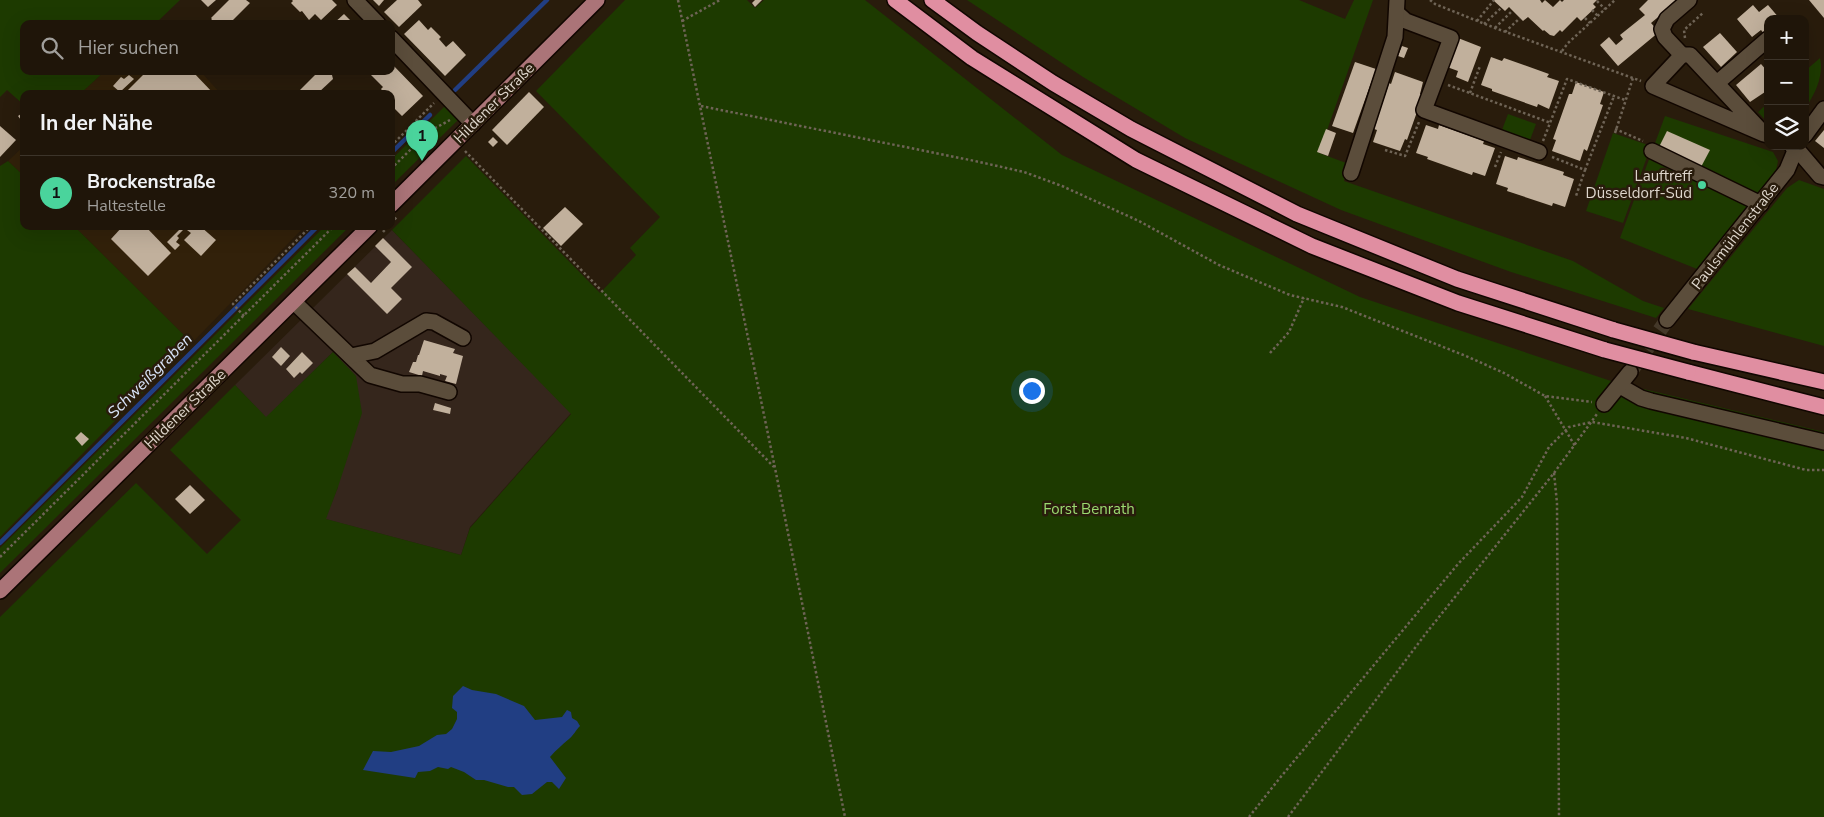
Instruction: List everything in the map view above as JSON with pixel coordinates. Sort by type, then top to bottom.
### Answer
[{"type":"highway","points":[[895,0],[972,58],[1136,160],[1312,246],[1458,303],[1605,350],[1824,407]]},
{"type":"highway","points":[[932,0],[1053,82],[1131,130],[1297,214],[1457,279],[1614,330],[1693,352],[1824,382]]},
{"type":"main road","name":"Hildener Straße","points":[[395,201],[468,119],[597,0]]},
{"type":"main road","name":"Hildener Straße","points":[[0,591],[366,230]]},
{"type":"street","points":[[355,0],[374,20]]},
{"type":"street","points":[[1689,0],[1667,19],[1662,30],[1665,37],[1684,54],[1690,55],[1764,133]]},
{"type":"street","points":[[1397,6],[1406,21],[1451,38],[1424,110],[1539,152]]},
{"type":"street","points":[[1351,173],[1395,37],[1397,6]]},
{"type":"street","points":[[395,42],[468,119]]},
{"type":"street","points":[[1717,83],[1764,42]]},
{"type":"street","points":[[1684,54],[1653,86],[1764,134]]},
{"type":"street","points":[[1809,130],[1824,109]]},
{"type":"street","name":"Paulsmühlenstraße","points":[[1667,320],[1787,170],[1794,150]]},
{"type":"street","points":[[1798,150],[1820,176],[1824,177]]},
{"type":"street","points":[[1652,151],[1761,204]]},
{"type":"street","points":[[294,302],[370,375],[402,384],[420,384],[449,392]]},
{"type":"street","points":[[351,356],[375,351],[426,321],[434,322],[462,338]]},
{"type":"street","points":[[1604,404],[1630,372]]},
{"type":"street","points":[[1620,386],[1641,398],[1651,401],[1824,442]]},
{"type":"path","points":[[678,0],[845,817]]},
{"type":"path","points":[[682,21],[720,0]]},
{"type":"path","points":[[1430,0],[1435,4],[1484,24],[1562,51],[1653,86]]},
{"type":"path","points":[[1477,20],[1494,0]]},
{"type":"path","points":[[1597,1],[1605,9]]},
{"type":"path","points":[[1562,51],[1568,43],[1613,1]]},
{"type":"path","points":[[1484,24],[1501,8]]},
{"type":"path","points":[[1592,10],[1598,16]]},
{"type":"path","points":[[1495,28],[1512,11]]},
{"type":"path","points":[[1684,54],[1684,30],[1704,12]]},
{"type":"path","points":[[1506,32],[1520,18]]},
{"type":"path","points":[[1585,18],[1590,23]]},
{"type":"path","points":[[1470,93],[1480,66]]},
{"type":"path","points":[[1614,133],[1633,78]]},
{"type":"path","points":[[1585,170],[1539,152],[1568,79],[1625,100]]},
{"type":"path","points":[[1435,80],[1551,124]]},
{"type":"path","points":[[395,142],[444,94]]},
{"type":"path","points":[[1576,196],[1614,96]]},
{"type":"path","points":[[701,106],[1024,172],[1062,186],[1139,221],[1219,265],[1290,295],[1342,307],[1466,356],[1504,373],[1545,396],[1604,404],[1575,446],[1427,632],[1288,817]]},
{"type":"path","points":[[1385,150],[1405,156],[1424,110]]},
{"type":"path","points":[[395,165],[428,132],[468,119]]},
{"type":"path","points":[[1615,129],[1654,146],[1652,151]]},
{"type":"path","points":[[464,150],[775,468]]},
{"type":"path","points":[[244,316],[233,304],[306,230]]},
{"type":"path","points":[[0,557],[330,230]]},
{"type":"path","points":[[1270,353],[1289,332],[1304,298]]},
{"type":"path","points":[[1545,396],[1575,446]]},
{"type":"path","points":[[1249,817],[1285,771],[1458,564],[1522,497],[1549,447],[1569,426],[1592,422],[1686,438],[1806,470],[1824,470]]},
{"type":"path","points":[[1554,473],[1558,503],[1559,817]]},
{"type":"shaded area","points":[[101,75],[204,75],[217,90],[84,90]]},
{"type":"shaded area","points":[[20,150],[20,172],[8,161]]},
{"type":"shaded area","points":[[78,230],[301,230],[192,343]]},
{"type":"shaded area","points":[[392,230],[571,413],[470,527],[461,555],[325,519],[338,487],[333,352],[266,418],[235,385]]},
{"type":"green space","points":[[0,0],[180,0],[159,20],[20,20],[20,75],[101,75],[84,90],[20,90],[20,101],[7,90],[0,97]]},
{"type":"green space","name":"Forst Benrath","points":[[625,0],[747,0],[755,8],[764,0],[865,0],[1062,155],[1360,297],[1614,382],[1824,432],[1824,817],[0,817],[0,617],[136,483],[207,554],[241,520],[170,450],[235,385],[266,417],[333,352],[356,376],[362,413],[326,519],[461,555],[470,528],[571,414],[392,230],[395,230],[395,227],[466,156],[600,293],[636,255],[630,248],[660,217],[536,91]]},
{"type":"green space","points":[[967,0],[1299,0],[1345,19],[1354,0],[1373,0],[1319,153],[1349,164],[1344,181],[1573,261],[1643,301],[1664,308],[1656,318],[1511,272],[1341,210],[1185,138],[1083,77]]},
{"type":"green space","points":[[1820,58],[1820,78],[1809,102],[1809,68]]},
{"type":"green space","points":[[446,105],[459,119],[395,182],[395,156]]},
{"type":"green space","points":[[1764,107],[1764,119],[1758,112]]},
{"type":"green space","points":[[1508,114],[1536,124],[1530,140],[1502,130]]},
{"type":"green space","name":"Lauftreff Düsseldorf-Süd","points":[[1665,116],[1773,152],[1778,161],[1776,171],[1697,269],[1620,238]]},
{"type":"green space","points":[[1613,133],[1651,146],[1623,223],[1586,211]]},
{"type":"green space","points":[[8,161],[20,172],[20,230],[78,230],[192,343],[0,537],[0,166]]},
{"type":"green space","points":[[1799,180],[1824,189],[1824,346],[1688,309],[1787,188]]},
{"type":"green space","points":[[321,230],[346,230],[0,573],[0,548]]},
{"type":"water","points":[[463,686],[472,690],[496,694],[524,706],[535,720],[562,717],[567,710],[571,712],[572,718],[580,726],[550,757],[566,778],[559,789],[552,782],[547,782],[532,794],[522,795],[514,787],[476,780],[464,772],[451,767],[448,769],[438,767],[430,771],[418,772],[415,778],[363,770],[373,751],[391,752],[419,746],[437,735],[446,734],[452,729],[457,719],[457,712],[452,708],[453,696]]},
{"type":"building","points":[[201,0],[216,0],[208,7]]},
{"type":"building","points":[[229,0],[246,0],[250,3],[233,20],[211,20]]},
{"type":"building","points":[[292,0],[332,0],[337,5],[321,20],[315,14],[309,20],[302,11],[300,12],[291,3]]},
{"type":"building","points":[[373,0],[384,0],[379,6]]},
{"type":"building","points":[[397,0],[418,0],[422,5],[399,27],[395,20],[392,20],[384,12]]},
{"type":"building","points":[[755,0],[762,0],[755,7],[752,3]]},
{"type":"building","points":[[1493,0],[1540,0],[1542,3],[1545,0],[1553,7],[1560,0],[1562,2],[1564,0],[1597,0],[1593,4],[1596,7],[1581,21],[1577,17],[1562,32],[1560,30],[1554,36],[1543,31],[1528,17],[1523,21],[1509,7],[1505,11]]},
{"type":"building","points":[[1648,0],[1683,0],[1675,3],[1651,23],[1659,32],[1618,66],[1600,45],[1609,37],[1616,45],[1623,39],[1620,35],[1645,15],[1639,9]]},
{"type":"building","points":[[1809,0],[1824,0],[1824,18]]},
{"type":"building","points":[[1753,5],[1759,12],[1768,5],[1777,15],[1764,15],[1764,34],[1761,30],[1752,37],[1737,19]]},
{"type":"building","points":[[344,14],[350,20],[337,20]]},
{"type":"building","points":[[419,20],[428,30],[431,27],[441,37],[439,39],[446,47],[453,41],[466,55],[445,76],[404,34]]},
{"type":"building","points":[[1720,33],[1737,52],[1721,67],[1703,47]]},
{"type":"building","points":[[1458,38],[1481,47],[1468,82],[1456,77],[1458,71],[1447,67]]},
{"type":"building","points":[[1402,46],[1408,48],[1404,58],[1398,56]]},
{"type":"building","points":[[1491,57],[1502,61],[1504,58],[1549,74],[1547,77],[1559,81],[1549,109],[1538,104],[1537,107],[1492,91],[1492,89],[1481,85]]},
{"type":"building","points":[[1355,62],[1376,69],[1353,133],[1332,126]]},
{"type":"building","points":[[1761,64],[1764,67],[1764,93],[1750,102],[1736,85]]},
{"type":"building","points":[[395,67],[423,96],[402,116],[395,109],[395,90],[382,90],[383,87],[371,75],[395,75]]},
{"type":"building","points":[[1395,72],[1423,82],[1420,94],[1423,95],[1407,140],[1405,139],[1400,151],[1373,142],[1377,130],[1374,129],[1389,83],[1391,84]]},
{"type":"building","points":[[129,75],[134,79],[122,90],[118,90],[113,86],[121,77],[124,79]]},
{"type":"building","points":[[143,75],[196,75],[210,90],[128,90]]},
{"type":"building","points":[[315,75],[332,75],[333,79],[321,90],[300,90]]},
{"type":"building","points":[[1576,82],[1604,92],[1600,104],[1603,105],[1587,151],[1584,149],[1580,161],[1552,151],[1556,140],[1553,139],[1569,94],[1572,94]]},
{"type":"building","points":[[529,92],[544,107],[507,145],[492,130]]},
{"type":"building","points":[[1426,125],[1438,129],[1439,125],[1484,141],[1483,144],[1495,148],[1485,176],[1473,172],[1472,175],[1427,159],[1428,157],[1416,153]]},
{"type":"building","points":[[0,126],[16,140],[0,157]]},
{"type":"building","points":[[1326,129],[1336,133],[1328,156],[1317,152]]},
{"type":"building","points":[[1824,130],[1824,148],[1815,141]]},
{"type":"building","points":[[1667,131],[1710,150],[1701,167],[1659,147]]},
{"type":"building","points":[[493,137],[498,142],[493,147],[488,142]]},
{"type":"building","points":[[1505,156],[1517,160],[1518,157],[1564,172],[1563,175],[1574,179],[1565,207],[1553,203],[1552,206],[1507,191],[1508,188],[1496,184]]},
{"type":"building","points":[[565,207],[583,224],[561,246],[543,228]]},
{"type":"building","points":[[119,230],[149,230],[171,253],[148,276],[111,239]]},
{"type":"building","points":[[179,230],[183,230],[177,236],[179,238],[176,242],[180,245],[175,250],[167,242]]},
{"type":"building","points":[[187,230],[205,230],[216,240],[201,256],[184,240],[191,233]]},
{"type":"building","points":[[383,238],[412,267],[391,288],[402,299],[387,314],[347,274],[355,267],[371,283],[391,262],[375,246]]},
{"type":"building","points":[[424,340],[455,349],[453,353],[463,356],[456,384],[445,381],[447,376],[440,374],[440,376],[423,371],[422,376],[409,372],[413,362],[416,362]]},
{"type":"building","points":[[281,347],[290,356],[281,366],[272,357]]},
{"type":"building","points":[[302,352],[313,363],[302,374],[300,372],[294,378],[286,369]]},
{"type":"building","points":[[435,403],[451,408],[450,414],[433,410]]},
{"type":"building","points":[[81,432],[89,439],[82,446],[75,438]]},
{"type":"building","points":[[190,485],[205,500],[190,514],[175,499]]},
{"type":"waterway","name":"Schweißgraben","points":[[455,90],[547,0]]},
{"type":"waterway","name":"Schweißgraben","points":[[395,149],[430,115]]},
{"type":"waterway","name":"Schweißgraben","points":[[0,543],[314,230]]},
{"type":"tunnel","points":[[1633,368],[1667,320]]},
{"type":"place","name":"Brockenstraße","points":[[422,161]]},
{"type":"place","name":"Lauftreff Düsseldorf-Süd","points":[[1702,185]]}]
